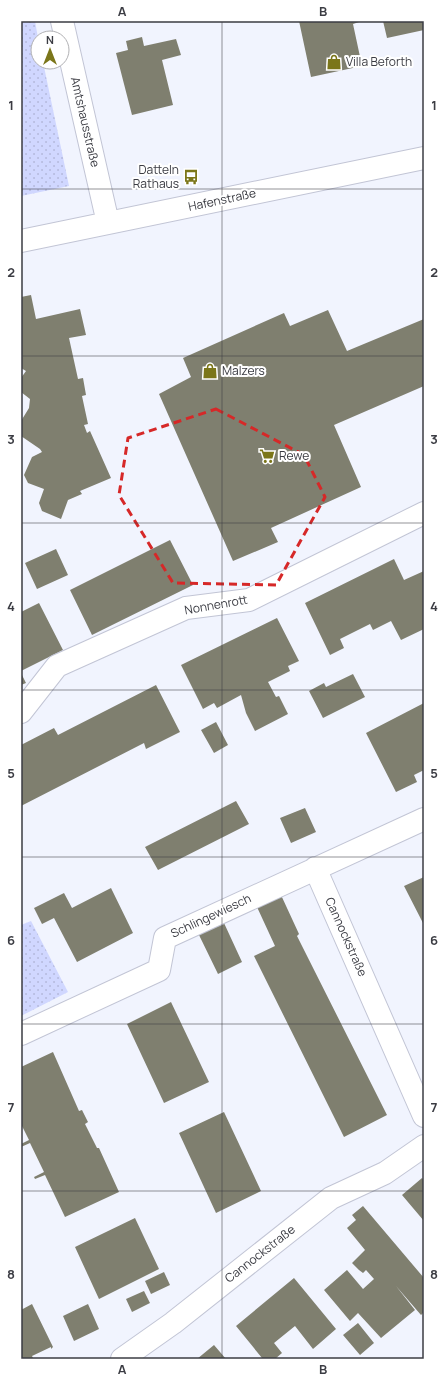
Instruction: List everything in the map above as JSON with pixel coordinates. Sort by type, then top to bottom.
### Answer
[{"type":"street","name":"Amtshausstraße","points":[[62,21],[108,223]]},
{"type":"street","name":"Hafenstraße","points":[[21,241],[424,158]]},
{"type":"street","name":"Nonnenrott","points":[[21,712],[58,666],[186,608],[249,600],[424,513]]},
{"type":"street","points":[[315,868],[424,819]]},
{"type":"street","name":"Schlingewiesch","points":[[21,1034],[159,970],[165,938],[315,868]]},
{"type":"street","name":"Cannockstraße","points":[[315,868],[424,1116]]},
{"type":"street","name":"Cannockstraße","points":[[122,1359],[173,1322],[331,1198],[385,1173],[424,1146]]},
{"type":"highlighted area","points":[[216,409],[304,455],[325,497],[276,585],[173,583],[119,495],[128,438]]},
{"type":"shaded area","points":[[21,21],[35,21],[37,30],[30,30],[30,70],[45,70],[69,186],[21,196]]},
{"type":"shaded area","points":[[31,921],[68,992],[21,1016],[21,925]]},
{"type":"building","points":[[299,21],[362,21],[353,24],[362,66],[311,77]]},
{"type":"building","points":[[383,21],[424,21],[424,30],[387,38]]},
{"type":"building","points":[[142,37],[144,46],[176,39],[181,55],[162,60],[173,105],[132,115],[116,53],[128,50],[126,41]]},
{"type":"building","points":[[31,295],[36,319],[80,309],[86,335],[69,338],[78,379],[83,378],[86,395],[82,396],[88,424],[84,425],[87,433],[90,431],[111,478],[80,491],[82,494],[68,500],[61,519],[42,511],[39,503],[44,489],[28,483],[24,475],[32,457],[42,452],[21,436],[21,421],[29,408],[30,399],[21,392],[21,378],[26,371],[21,368],[21,297]]},
{"type":"building","name":"Rewe","points":[[328,310],[347,351],[424,319],[424,386],[334,425],[361,487],[271,528],[278,542],[233,561],[159,394],[191,377],[183,358],[284,313],[290,326]]},
{"type":"building","points":[[170,540],[193,585],[92,635],[70,590]]},
{"type":"building","points":[[56,549],[68,575],[37,589],[25,563]]},
{"type":"building","points":[[394,559],[404,580],[424,571],[424,629],[401,640],[391,621],[373,630],[370,624],[340,639],[344,648],[330,655],[305,603]]},
{"type":"building","points":[[39,603],[63,650],[21,671],[21,612]]},
{"type":"building","points":[[277,618],[299,661],[288,666],[290,671],[268,682],[276,697],[279,696],[288,714],[255,731],[246,713],[241,695],[217,708],[214,703],[203,709],[181,665]]},
{"type":"building","points":[[21,673],[26,683],[21,685]]},
{"type":"building","points":[[353,674],[365,697],[323,718],[309,691],[324,683],[326,687]]},
{"type":"building","points":[[156,685],[180,732],[146,749],[144,743],[21,806],[21,745],[54,728],[58,735]]},
{"type":"building","points":[[424,703],[424,770],[414,775],[417,782],[396,792],[366,733]]},
{"type":"building","points":[[216,722],[228,745],[214,753],[201,730]]},
{"type":"building","points":[[236,801],[249,824],[158,870],[145,847]]},
{"type":"building","points":[[305,808],[316,832],[291,843],[280,818]]},
{"type":"building","points":[[424,877],[424,925],[404,886]]},
{"type":"building","points":[[111,888],[133,933],[77,962],[54,918],[42,924],[34,908],[64,893],[72,908]]},
{"type":"building","points":[[281,895],[299,934],[297,936],[387,1115],[344,1137],[254,956],[275,946],[257,907]]},
{"type":"building","points":[[224,923],[242,962],[218,974],[199,935]]},
{"type":"building","points":[[171,1002],[209,1082],[164,1103],[127,1024]]},
{"type":"building","points":[[53,1052],[79,1111],[82,1110],[88,1122],[85,1124],[97,1148],[99,1148],[119,1192],[65,1217],[45,1175],[35,1179],[34,1177],[44,1172],[30,1143],[21,1147],[21,1144],[29,1140],[21,1124],[21,1067]]},
{"type":"building","points":[[224,1112],[261,1191],[216,1213],[179,1133]]},
{"type":"building","points":[[422,1178],[424,1180],[424,1221],[402,1195]]},
{"type":"building","points":[[363,1206],[424,1278],[424,1312],[421,1315],[396,1286],[415,1310],[381,1338],[358,1313],[350,1321],[324,1290],[347,1270],[363,1289],[374,1279],[366,1270],[363,1273],[352,1263],[365,1250],[347,1228],[356,1220],[352,1215]]},
{"type":"building","points":[[135,1218],[159,1269],[99,1299],[75,1247]]},
{"type":"building","points":[[164,1272],[170,1285],[151,1294],[145,1281]]},
{"type":"building","points":[[294,1278],[336,1329],[313,1349],[295,1326],[274,1343],[282,1353],[275,1359],[260,1359],[262,1358],[236,1326]]},
{"type":"building","points":[[144,1291],[150,1303],[132,1312],[126,1299]]},
{"type":"building","points":[[32,1304],[53,1347],[32,1356],[33,1358],[21,1359],[21,1310]]},
{"type":"building","points":[[88,1304],[99,1329],[74,1341],[63,1316]]},
{"type":"building","points":[[358,1323],[374,1343],[360,1355],[343,1335]]},
{"type":"building","points":[[214,1345],[226,1359],[197,1359]]},
{"type":"place","name":"Villa Beforth","points":[[334,62]]},
{"type":"place","name":"Datteln Rathaus","points":[[191,177]]},
{"type":"place","name":"Malzers","points":[[210,371]]},
{"type":"place","name":"Rewe","points":[[267,456]]}]
